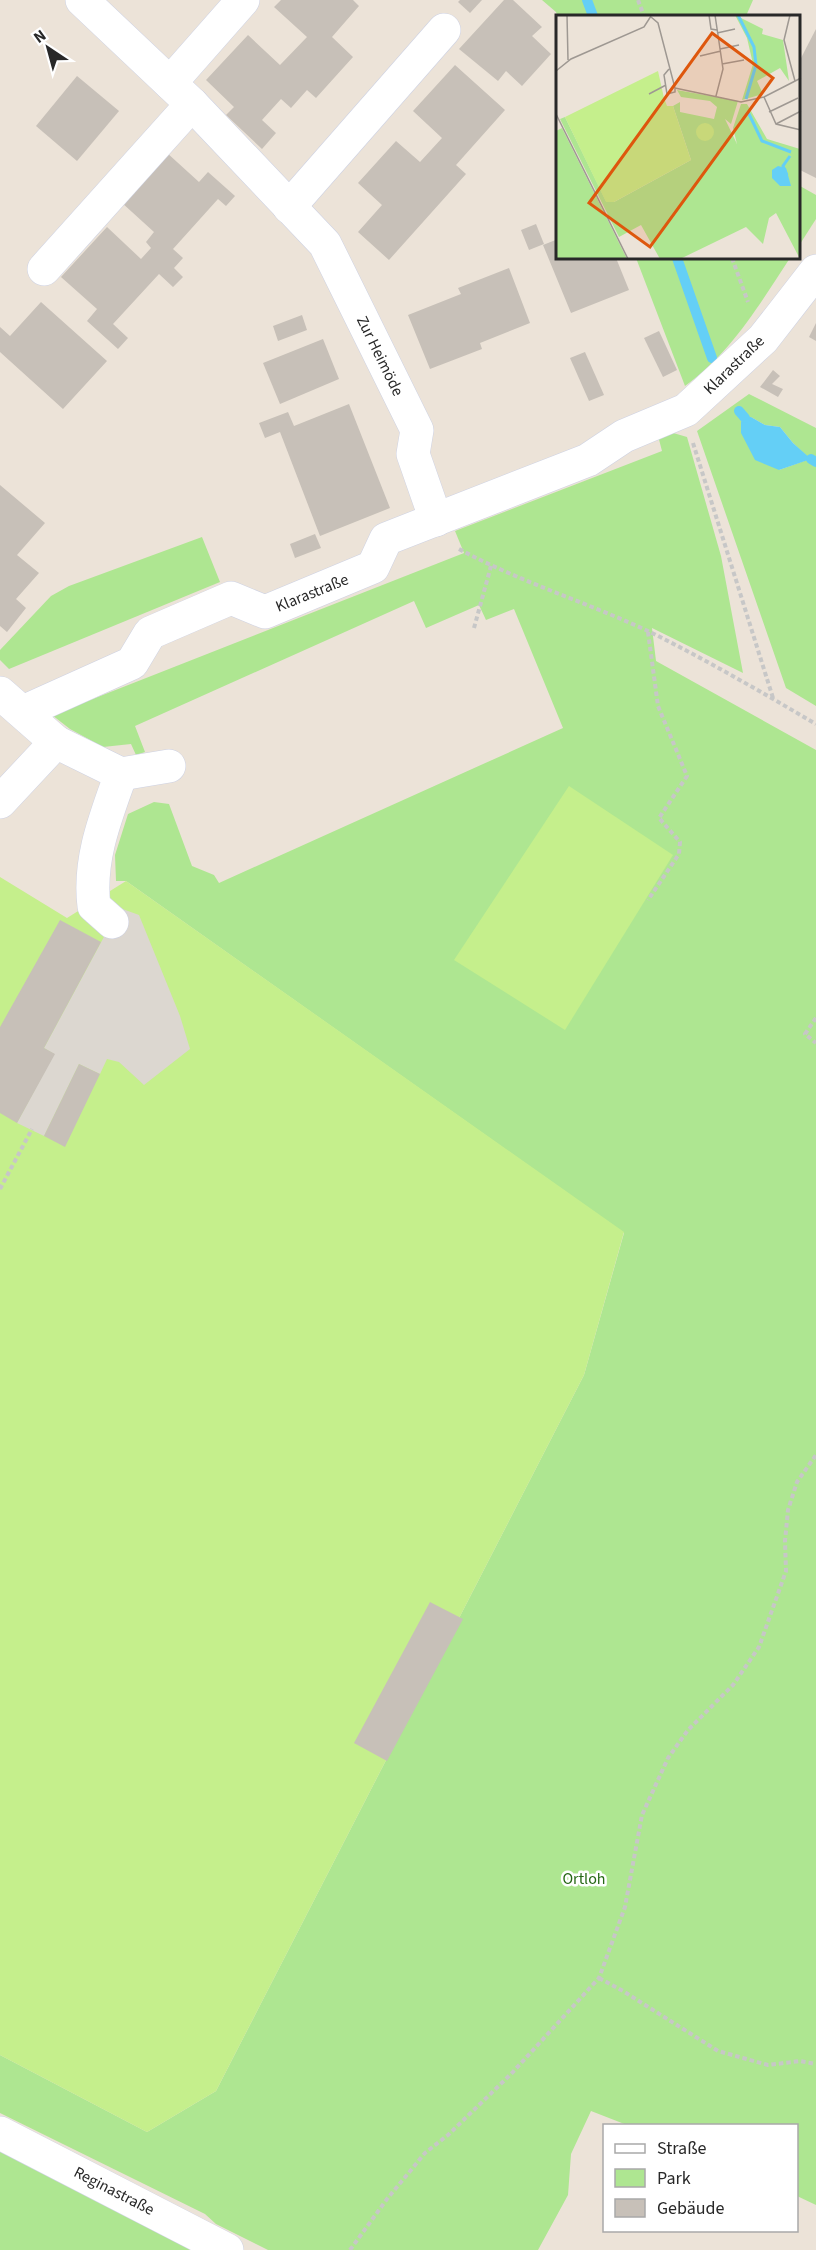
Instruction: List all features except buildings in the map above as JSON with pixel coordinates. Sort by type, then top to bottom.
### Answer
[{"type":"street","name":"Zur Heimöde","points":[[82,0],[181,94],[325,244],[417,430],[413,454],[436,520]]},
{"type":"street","points":[[44,269],[181,94],[243,0]]},
{"type":"street","points":[[289,207],[444,30]]},
{"type":"street","name":"Klarastraße","points":[[11,702],[132,663],[150,633],[231,598],[265,612],[374,567],[386,539],[588,460],[624,436],[686,410],[763,339],[816,272]]},
{"type":"street","name":"Klarastraße","points":[[11,702],[56,742],[121,774]]},
{"type":"street","points":[[0,802],[56,742]]},
{"type":"street","points":[[112,922],[94,906],[91,885],[102,824],[121,774],[169,766]]},
{"type":"street","name":"Reginastraße","points":[[0,2133],[227,2250]]},
{"type":"path","points":[[638,0],[644,15]]},
{"type":"path","points":[[686,410],[690,435],[772,699]]},
{"type":"path","points":[[436,520],[451,544],[491,566],[648,631],[816,724]]},
{"type":"path","points":[[474,628],[491,566]]},
{"type":"path","points":[[648,631],[658,706],[687,776],[659,818],[680,842],[679,854],[648,900]]},
{"type":"path","points":[[816,1018],[805,1034],[816,1043]]},
{"type":"path","points":[[0,1189],[32,1129]]},
{"type":"path","points":[[350,2250],[387,2199],[425,2153],[448,2135],[496,2088],[599,1978],[625,1907],[642,1815],[668,1758],[688,1730],[733,1684],[759,1647],[786,1571],[785,1541],[788,1510],[797,1482],[816,1455]]},
{"type":"path","points":[[599,1978],[718,2051],[768,2065],[800,2061],[816,2064]]},
{"type":"green space","points":[[542,0],[753,0],[746,15],[557,15]]},
{"type":"green space","points":[[801,187],[816,195],[816,219],[801,242]]},
{"type":"green space","points":[[637,260],[789,260],[730,343],[716,359],[685,386]]},
{"type":"green space","points":[[749,394],[816,428],[816,706],[786,688],[697,431]],"holes":[[[751,417],[765,425],[780,427],[810,459],[779,470]]]},
{"type":"green space","name":"Ortloh","points":[[656,428],[687,437],[721,556],[743,673],[652,628],[656,661],[816,750],[816,2205],[798,2196],[798,2124],[624,2124],[591,2111],[571,2154],[568,2195],[538,2250],[268,2250],[216,2224],[205,2214],[0,2113],[0,2055],[147,2132],[216,2091],[584,1375],[624,1233],[126,881],[116,881],[115,855],[128,814],[154,802],[169,804],[192,866],[214,875],[219,883],[563,728],[514,609],[486,620],[479,605],[426,628],[414,601],[135,726],[145,752],[136,755],[131,744],[103,747],[70,729],[52,715],[464,553],[455,531],[662,451]]},
{"type":"green space","points":[[202,537],[220,582],[9,669],[0,660],[0,650],[51,596],[69,586]]},
{"type":"green space","points":[[569,786],[673,855],[565,1030],[454,960]]},
{"type":"green space","points":[[0,877],[67,918],[126,881],[624,1232],[584,1375],[216,2091],[147,2132],[0,2055]]},
{"type":"green space","points":[[0,2142],[209,2250],[0,2250]]},
{"type":"shaded area","points":[[117,907],[139,915],[180,1016],[190,1049],[144,1085],[119,1062],[107,1059],[100,1074],[79,1064],[44,1136],[17,1123],[54,1054],[44,1048],[112,922]]},
{"type":"water","points":[[751,417],[765,425],[780,427],[811,459],[779,470],[755,460],[741,433],[741,422]]},
{"type":"waterway","points":[[587,0],[593,15]]},
{"type":"waterway","points":[[678,260],[712,358]]},
{"type":"waterway","points":[[739,411],[745,418]]},
{"type":"waterway","points":[[811,459],[816,462]]}]
